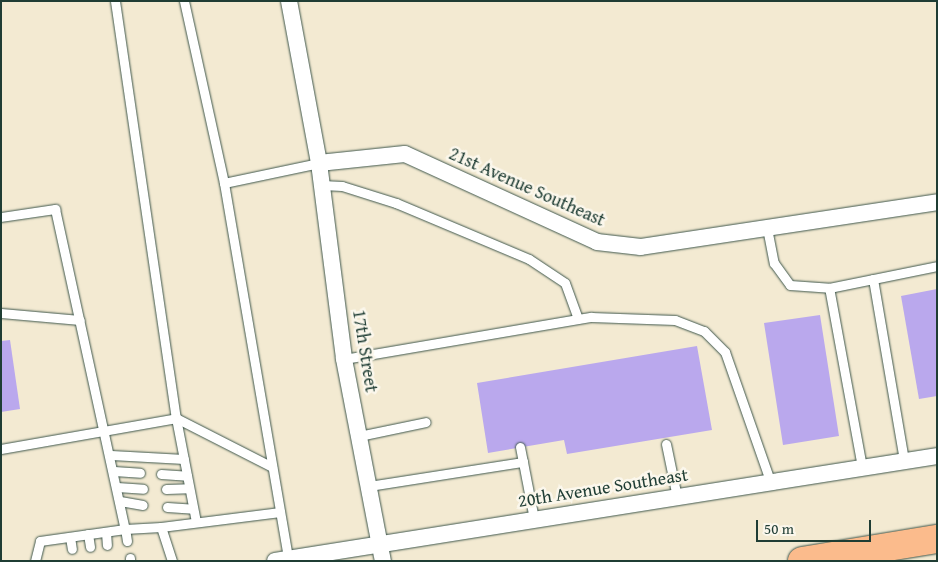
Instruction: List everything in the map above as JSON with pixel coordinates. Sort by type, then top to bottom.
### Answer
[{"type":"highway","points":[[802,561],[937,540]]},
{"type":"street","name":"17th Street","points":[[289,1],[319,162],[344,359],[383,561]]},
{"type":"street","name":"21st Avenue Southeast","points":[[319,162],[406,154],[597,242],[641,247],[937,202]]},
{"type":"street","name":"20th Avenue Southeast","points":[[282,560],[937,456]]},
{"type":"lane","points":[[115,1],[176,418],[196,522]]},
{"type":"lane","points":[[184,1],[224,183],[280,512],[282,560]]},
{"type":"lane","name":"21st Avenue Southeast","points":[[224,183],[319,162]]},
{"type":"lane","points":[[322,185],[342,186],[396,203],[530,259],[565,283],[578,319]]},
{"type":"lane","points":[[2,215],[55,209],[106,430],[127,541]]},
{"type":"lane","points":[[767,228],[774,263],[790,285],[829,288],[937,266]]},
{"type":"lane","points":[[873,279],[904,461]]},
{"type":"lane","points":[[829,288],[862,467]]},
{"type":"lane","points":[[1,313],[80,320]]},
{"type":"lane","points":[[344,359],[578,319],[675,320],[704,331],[725,352],[771,483]]},
{"type":"lane","points":[[1,449],[176,418],[272,467]]},
{"type":"lane","points":[[359,436],[426,422]]},
{"type":"lane","points":[[666,444],[677,497]]},
{"type":"lane","points":[[520,447],[534,519]]},
{"type":"lane","points":[[111,455],[184,459]]},
{"type":"lane","points":[[369,486],[523,462]]},
{"type":"lane","points":[[114,471],[140,473]]},
{"type":"lane","points":[[162,474],[187,476]]},
{"type":"lane","points":[[117,487],[143,489]]},
{"type":"lane","points":[[166,489],[189,488]]},
{"type":"lane","points":[[120,501],[143,505]]},
{"type":"lane","points":[[167,508],[194,509]]},
{"type":"lane","points":[[35,561],[40,541],[126,529],[161,527],[280,512]]},
{"type":"lane","points":[[161,527],[172,561]]},
{"type":"lane","points":[[106,532],[108,545]]},
{"type":"lane","points":[[88,534],[90,547]]},
{"type":"lane","points":[[70,537],[72,549]]},
{"type":"building","points":[[937,289],[937,396],[919,399],[901,296]]},
{"type":"building","points":[[820,315],[839,436],[783,445],[764,323]]},
{"type":"building","points":[[10,340],[20,409],[1,412],[1,341]]},
{"type":"building","points":[[697,346],[712,430],[567,454],[564,440],[488,453],[477,383]]}]
